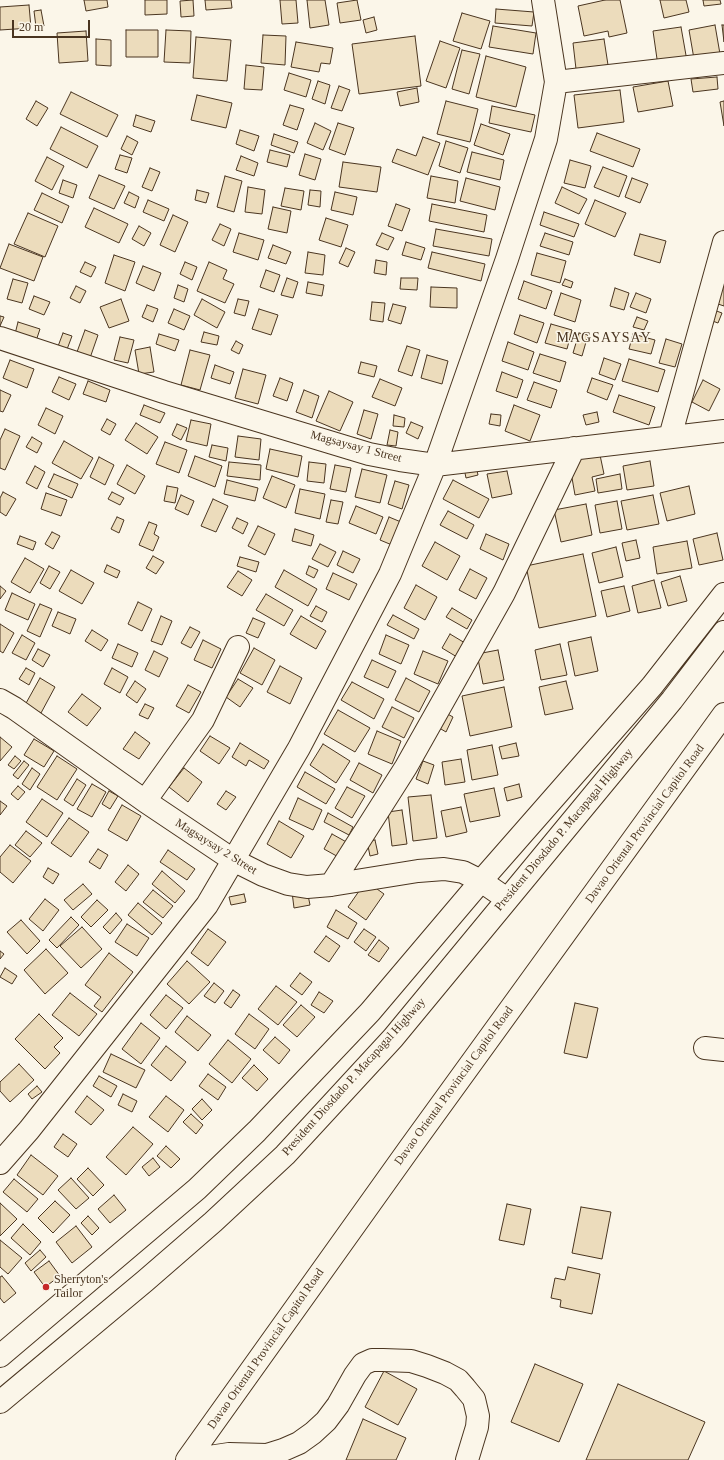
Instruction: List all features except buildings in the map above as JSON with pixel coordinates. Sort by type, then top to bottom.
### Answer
[{"type":"street","points":[[0,1163],[29,1130],[207,905],[299,748],[390,574],[435,465],[507,258],[546,140],[556,82],[543,0]]},
{"type":"street","points":[[556,82],[724,64]]},
{"type":"street","points":[[670,437],[724,242]]},
{"type":"street","name":"Magsaysay 1 Street","points":[[0,338],[164,392],[369,454],[435,465],[724,431]]},
{"type":"street","points":[[331,886],[406,767],[504,592],[574,448]]},
{"type":"street","points":[[0,1356],[197,1189],[257,1131],[370,1012],[652,686],[724,594]]},
{"type":"street","name":"President Diosdado P. Macapagal Highway","points":[[0,1402],[145,1281],[207,1227],[284,1155],[393,1038],[672,700],[724,632]]},
{"type":"street","points":[[145,801],[203,720],[238,647]]},
{"type":"street","name":"Magsaysay 2 Street","points":[[0,700],[14,708],[145,801],[233,860],[263,876],[288,884],[307,887],[331,886],[418,871],[444,869],[463,872],[482,881],[507,899]]},
{"type":"street","name":"Davao Oriental Provincial Capitol Road","points":[[187,1460],[409,1149],[724,714]]},
{"type":"street","points":[[200,1460],[209,1456],[229,1454],[267,1455],[299,1443],[326,1421],[338,1405],[363,1364],[372,1360],[383,1360],[411,1361],[428,1366],[458,1380],[465,1388],[474,1399],[478,1416],[477,1427],[467,1460]]},
{"type":"place","name":"Sherryton's Tailor","points":[[46,1287]]},
{"type":"district","name":"MAGSAYSAY","points":[[604,338]]}]
